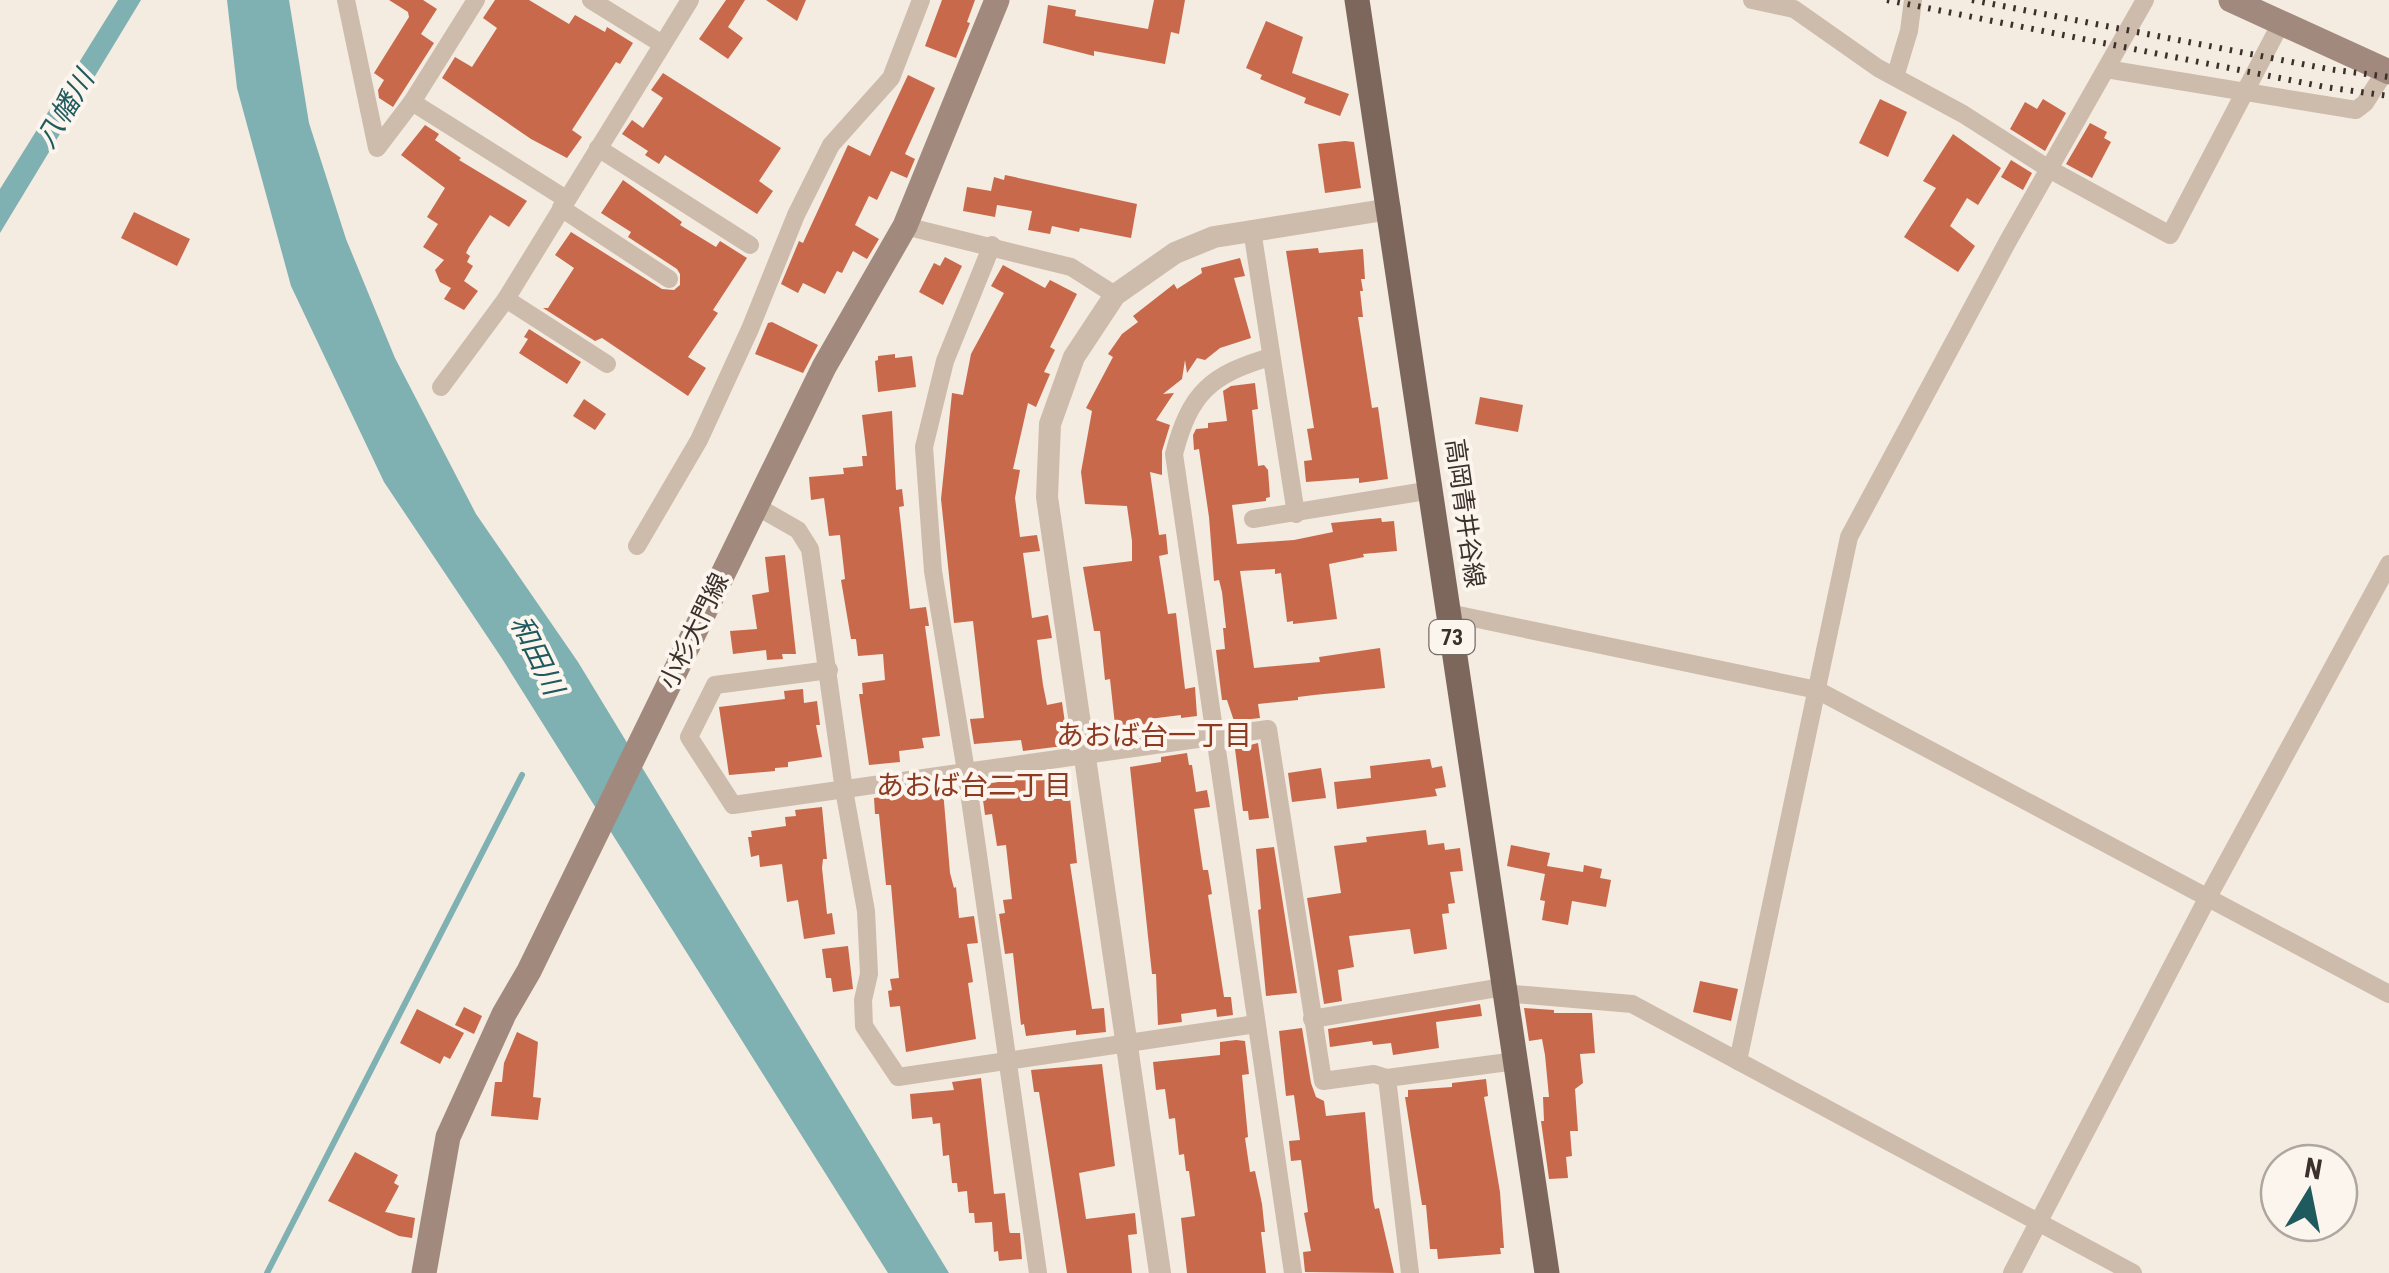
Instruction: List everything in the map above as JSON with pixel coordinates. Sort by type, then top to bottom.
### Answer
[{"type":"main road","name":"小杉大門線","points":[[424,1273],[448,1137],[504,1014],[824,367],[905,226],[997,0]]},
{"type":"main road","name":"高岡青井谷線","points":[[1357,0],[1547,1273]]},
{"type":"main road","points":[[2231,0],[2387,71]]},
{"type":"street","points":[[346,0],[377,148],[412,102],[476,0]]},
{"type":"street","points":[[590,0],[662,44]]},
{"type":"street","points":[[441,387],[506,299],[690,0]]},
{"type":"street","points":[[637,546],[700,440],[796,216],[831,145],[891,78],[921,0]]},
{"type":"street","points":[[1752,0],[1794,8],[1894,77],[2170,235],[2281,23]]},
{"type":"street","points":[[1894,77],[1914,0]]},
{"type":"street","points":[[1738,1061],[1849,537],[2049,169],[2146,0]]},
{"type":"street","points":[[2106,69],[2356,110],[2387,71]]},
{"type":"street","points":[[412,102],[564,203],[669,279]]},
{"type":"street","points":[[598,148],[750,245]]},
{"type":"street","points":[[1160,1273],[1047,497],[1050,424],[1074,357],[1116,294],[1174,253],[1214,237],[1390,208]]},
{"type":"street","points":[[905,226],[1071,266],[1116,294]]},
{"type":"street","points":[[1252,230],[1296,514]]},
{"type":"street","points":[[992,245],[945,361],[924,447],[933,570],[1038,1273]]},
{"type":"street","points":[[506,299],[607,364]]},
{"type":"street","points":[[1270,356],[1245,364],[1205,386],[1183,420],[1174,454],[1294,1273]]},
{"type":"street","points":[[1253,519],[1432,490]]},
{"type":"street","points":[[756,506],[798,530],[810,549],[844,790],[866,911],[869,974],[863,1000],[864,1026],[898,1077],[1256,1024]]},
{"type":"street","points":[[2012,1273],[2208,897],[2388,568]]},
{"type":"street","points":[[1449,613],[1816,690],[2389,994]]},
{"type":"street","points":[[830,670],[716,685],[689,736],[733,805],[1268,729],[1323,1080],[1374,1074],[1388,1078],[1516,1061]]},
{"type":"street","points":[[1312,1019],[1503,990],[1624,1001],[2133,1273]]},
{"type":"street","points":[[1388,1078],[1410,1273]]},
{"type":"water","name":"八幡川","points":[[118,0],[141,0],[0,233],[0,189]]},
{"type":"water","name":"和田川","points":[[227,0],[289,0],[309,123],[346,239],[395,358],[476,514],[578,662],[949,1273],[888,1273],[501,657],[384,482],[291,286],[237,88]]},
{"type":"building","points":[[389,0],[423,0],[437,9],[421,34],[434,43],[393,107],[379,98],[378,90],[384,80],[374,73],[409,17],[408,12]]},
{"type":"building","points":[[495,0],[529,0],[569,24],[575,15],[605,32],[607,27],[633,43],[620,64],[616,62],[572,130],[582,137],[567,158],[531,139],[442,78],[455,57],[472,67],[497,28],[483,18]]},
{"type":"building","points":[[726,0],[745,0],[728,27],[743,38],[728,59],[699,39]]},
{"type":"building","points":[[766,0],[806,0],[797,21]]},
{"type":"building","points":[[942,0],[975,0],[956,58],[925,46]]},
{"type":"building","points":[[1154,0],[1185,0],[1179,34],[1171,32],[1165,64],[1094,51],[1094,56],[1043,43],[1048,5],[1076,10],[1075,16],[1148,29]]},
{"type":"building","points":[[1266,21],[1303,37],[1292,73],[1349,94],[1340,116],[1304,103],[1306,98],[1260,79],[1262,75],[1246,68]]},
{"type":"building","points":[[663,73],[781,148],[759,181],[773,191],[757,214],[665,155],[659,164],[645,155],[648,151],[622,134],[632,120],[643,128],[663,98],[651,90]]},
{"type":"building","points":[[908,75],[935,88],[905,154],[915,159],[907,178],[891,171],[877,200],[869,196],[855,225],[879,239],[867,259],[853,251],[825,294],[803,283],[798,293],[781,284],[848,145],[870,156]]},
{"type":"building","points":[[1880,99],[1907,112],[1888,157],[1859,143]]},
{"type":"building","points":[[2043,99],[2066,113],[2045,151],[2010,129],[2025,102],[2037,109]]},
{"type":"building","points":[[2090,123],[2107,132],[2104,138],[2111,142],[2092,178],[2066,164]]},
{"type":"building","points":[[425,125],[439,134],[435,140],[459,160],[527,201],[509,227],[490,215],[469,247],[467,262],[473,266],[464,281],[478,291],[464,310],[444,299],[451,288],[440,282],[435,270],[444,260],[423,247],[438,224],[427,217],[445,188],[401,155]]},
{"type":"building","points":[[1953,134],[2001,168],[1978,205],[1967,198],[1950,226],[1975,246],[1958,272],[1904,237],[1936,188],[1923,181]]},
{"type":"building","points":[[1354,142],[1361,188],[1325,193],[1318,144]]},
{"type":"building","points":[[2011,160],[2032,173],[2023,190],[2001,177]]},
{"type":"building","points":[[1005,175],[1137,204],[1131,238],[1080,228],[1079,232],[1052,226],[1050,234],[1028,230],[1032,211],[997,205],[995,217],[963,211],[967,187],[991,191],[994,177],[1004,180]]},
{"type":"building","points":[[623,180],[682,222],[680,225],[716,247],[720,241],[747,258],[713,310],[718,313],[688,357],[706,368],[688,396],[602,338],[595,341],[543,308],[548,308],[574,268],[555,255],[571,232],[662,289],[674,290],[680,285],[677,269],[628,237],[631,232],[601,213]]},
{"type":"building","points":[[134,212],[190,239],[177,266],[121,238]]},
{"type":"building","points":[[1318,248],[1319,253],[1363,249],[1363,317],[1358,317],[1372,408],[1378,407],[1388,479],[1306,482],[1304,461],[1312,460],[1307,429],[1314,428],[1286,251]]},
{"type":"building","points":[[945,257],[962,266],[943,305],[919,292],[934,263],[940,266]]},
{"type":"building","points":[[1240,258],[1245,276],[1234,278],[1251,338],[1220,348],[1205,360],[1197,358],[1187,373],[1185,360],[1182,379],[1163,394],[1174,393],[1156,420],[1170,425],[1162,451],[1162,475],[1150,472],[1159,535],[1166,534],[1168,554],[1159,556],[1168,614],[1176,613],[1185,689],[1195,687],[1197,716],[1115,725],[1110,679],[1105,680],[1100,631],[1094,631],[1083,567],[1132,561],[1132,541],[1127,506],[1085,504],[1081,472],[1092,411],[1086,408],[1113,357],[1108,354],[1122,334],[1138,322],[1133,316],[1174,284],[1177,289],[1202,273],[1201,268]]},
{"type":"building","points":[[1003,265],[1045,288],[1050,280],[1077,294],[1050,347],[1055,350],[1044,372],[1050,374],[1036,407],[1028,403],[1013,469],[1020,470],[1015,498],[1020,537],[1037,535],[1040,551],[1023,553],[1032,618],[1048,615],[1052,638],[1037,640],[1047,705],[1062,702],[1066,730],[1060,731],[1063,746],[1023,751],[1021,740],[974,744],[970,719],[984,718],[973,621],[954,623],[941,499],[952,393],[963,395],[971,354],[1004,293],[991,286]]},
{"type":"building","points":[[768,323],[818,345],[803,373],[755,354]]},
{"type":"building","points":[[529,329],[581,362],[567,384],[519,353]]},
{"type":"building","points":[[895,354],[895,358],[912,356],[916,387],[878,392],[875,361],[878,356]]},
{"type":"building","points":[[1255,383],[1258,409],[1252,410],[1258,466],[1264,465],[1268,470],[1270,497],[1266,501],[1232,505],[1237,544],[1294,540],[1333,532],[1331,523],[1381,518],[1382,522],[1394,521],[1397,551],[1363,554],[1364,557],[1329,564],[1337,619],[1287,622],[1281,573],[1275,574],[1275,569],[1240,571],[1254,668],[1320,662],[1319,657],[1380,648],[1385,688],[1258,704],[1260,718],[1234,721],[1227,700],[1222,700],[1216,650],[1225,649],[1226,628],[1219,580],[1214,581],[1209,517],[1199,449],[1194,450],[1193,435],[1196,429],[1208,428],[1208,423],[1227,421],[1223,391]]},
{"type":"building","points":[[1480,397],[1523,405],[1518,432],[1475,424]]},
{"type":"building","points":[[584,399],[606,414],[595,430],[573,416]]},
{"type":"building","points":[[892,411],[896,490],[902,489],[904,506],[899,507],[910,609],[926,607],[929,626],[925,626],[940,736],[922,738],[924,748],[899,751],[900,762],[869,765],[859,694],[863,694],[862,683],[885,680],[883,654],[858,656],[856,639],[851,639],[841,580],[845,579],[840,535],[829,536],[824,498],[811,500],[809,477],[844,474],[843,468],[863,466],[862,456],[867,456],[862,415]]},
{"type":"building","points":[[785,555],[796,654],[767,660],[766,650],[733,654],[730,631],[757,629],[752,595],[769,592],[765,557]]},
{"type":"building","points":[[803,689],[804,703],[817,701],[820,725],[816,725],[822,757],[788,762],[788,767],[775,771],[729,775],[719,707],[785,699],[784,691]]},
{"type":"building","points":[[1258,743],[1269,818],[1249,820],[1248,811],[1243,811],[1235,749]]},
{"type":"building","points":[[1187,753],[1196,792],[1207,790],[1210,807],[1194,809],[1203,870],[1208,870],[1212,894],[1208,895],[1224,997],[1231,997],[1233,1015],[1217,1017],[1216,1009],[1181,1014],[1182,1022],[1158,1025],[1156,974],[1152,974],[1130,767]]},
{"type":"building","points":[[1430,759],[1432,768],[1442,766],[1446,787],[1435,789],[1437,796],[1337,809],[1334,782],[1371,778],[1370,766]]},
{"type":"building","points":[[1321,768],[1326,798],[1292,802],[1288,773]]},
{"type":"building","points":[[1067,770],[1077,863],[1070,864],[1092,1009],[1104,1008],[1106,1032],[1076,1035],[1076,1030],[1026,1036],[1024,1024],[1021,1025],[1013,953],[1005,954],[999,914],[1005,913],[1003,900],[1012,899],[1006,845],[997,846],[992,814],[985,815],[981,785]]},
{"type":"building","points":[[943,790],[950,873],[956,887],[959,918],[974,916],[978,943],[967,944],[976,1039],[906,1052],[900,1006],[890,1007],[890,979],[899,978],[891,885],[886,885],[874,798]]},
{"type":"building","points":[[822,807],[827,859],[823,859],[822,868],[827,914],[832,913],[835,934],[804,939],[798,900],[787,902],[782,864],[760,867],[759,855],[751,857],[748,837],[752,837],[751,831],[786,826],[785,817],[796,816],[795,810]]},
{"type":"building","points":[[1426,830],[1428,845],[1444,843],[1445,850],[1460,848],[1463,871],[1450,872],[1455,903],[1448,904],[1449,913],[1442,914],[1447,949],[1414,954],[1410,929],[1349,936],[1354,967],[1338,970],[1342,1001],[1324,1004],[1307,898],[1341,893],[1334,846],[1367,842],[1366,837]]},
{"type":"building","points":[[1511,845],[1550,853],[1547,866],[1583,872],[1584,865],[1602,869],[1600,878],[1611,880],[1606,907],[1572,901],[1568,925],[1542,920],[1545,901],[1540,900],[1545,874],[1507,866]]},
{"type":"building","points":[[1274,847],[1297,993],[1266,996],[1256,849]]},
{"type":"building","points":[[848,946],[853,989],[833,992],[831,978],[826,978],[822,949]]},
{"type":"building","points":[[1700,981],[1738,989],[1731,1021],[1693,1012]]},
{"type":"building","points":[[1480,1004],[1482,1016],[1436,1022],[1439,1048],[1393,1055],[1391,1043],[1373,1045],[1372,1041],[1330,1047],[1328,1029]]},
{"type":"building","points":[[464,1007],[482,1016],[474,1034],[455,1025]]},
{"type":"building","points":[[1524,1008],[1592,1013],[1595,1053],[1580,1054],[1583,1083],[1575,1089],[1578,1131],[1570,1131],[1572,1156],[1566,1157],[1568,1178],[1549,1179],[1541,1121],[1543,1097],[1549,1097],[1545,1055],[1542,1039],[1529,1041]]},
{"type":"building","points":[[417,1009],[464,1033],[450,1059],[444,1056],[440,1064],[400,1043]]},
{"type":"building","points":[[1302,1028],[1311,1083],[1316,1097],[1324,1101],[1326,1116],[1365,1112],[1373,1200],[1375,1209],[1379,1208],[1394,1273],[1305,1272],[1303,1252],[1311,1251],[1304,1213],[1308,1212],[1301,1160],[1291,1161],[1289,1141],[1300,1140],[1294,1095],[1286,1096],[1279,1031]]},
{"type":"building","points":[[517,1032],[538,1042],[533,1097],[541,1098],[538,1120],[491,1116],[495,1082],[502,1082],[504,1063]]},
{"type":"building","points":[[1245,1041],[1249,1074],[1242,1075],[1248,1137],[1245,1138],[1250,1172],[1255,1171],[1262,1204],[1266,1273],[1187,1273],[1181,1218],[1195,1216],[1189,1171],[1184,1154],[1179,1155],[1175,1118],[1169,1119],[1165,1089],[1156,1090],[1153,1062],[1220,1055],[1220,1042]]},
{"type":"building","points":[[1102,1064],[1115,1166],[1079,1173],[1086,1219],[1135,1213],[1137,1234],[1128,1235],[1132,1273],[1067,1273],[1039,1092],[1034,1092],[1031,1070]]},
{"type":"building","points":[[981,1078],[994,1194],[1005,1193],[1009,1230],[1020,1233],[1022,1259],[999,1261],[998,1251],[994,1252],[992,1222],[975,1223],[974,1213],[969,1213],[967,1191],[958,1192],[957,1183],[952,1183],[949,1155],[943,1156],[940,1123],[933,1124],[932,1117],[912,1119],[910,1094],[954,1090],[952,1082]]},
{"type":"building","points":[[1486,1079],[1488,1096],[1484,1097],[1500,1192],[1504,1248],[1500,1248],[1501,1254],[1438,1259],[1437,1249],[1430,1249],[1426,1205],[1422,1205],[1405,1097],[1408,1090],[1452,1087],[1452,1083]]},
{"type":"building","points":[[355,1152],[398,1175],[394,1183],[399,1186],[385,1212],[415,1218],[412,1238],[399,1236],[328,1201]]},
{"type":"waterway","points":[[267,1273],[522,775]]},
{"type":"railway","points":[[1887,0],[2325,87],[2389,96]]},
{"type":"railway","points":[[1972,0],[2328,69],[2389,77]]},
{"type":"district","name":"あおば台一丁目","points":[[1154,735]]},
{"type":"district","name":"あおば台二丁目","points":[[974,785]]}]
